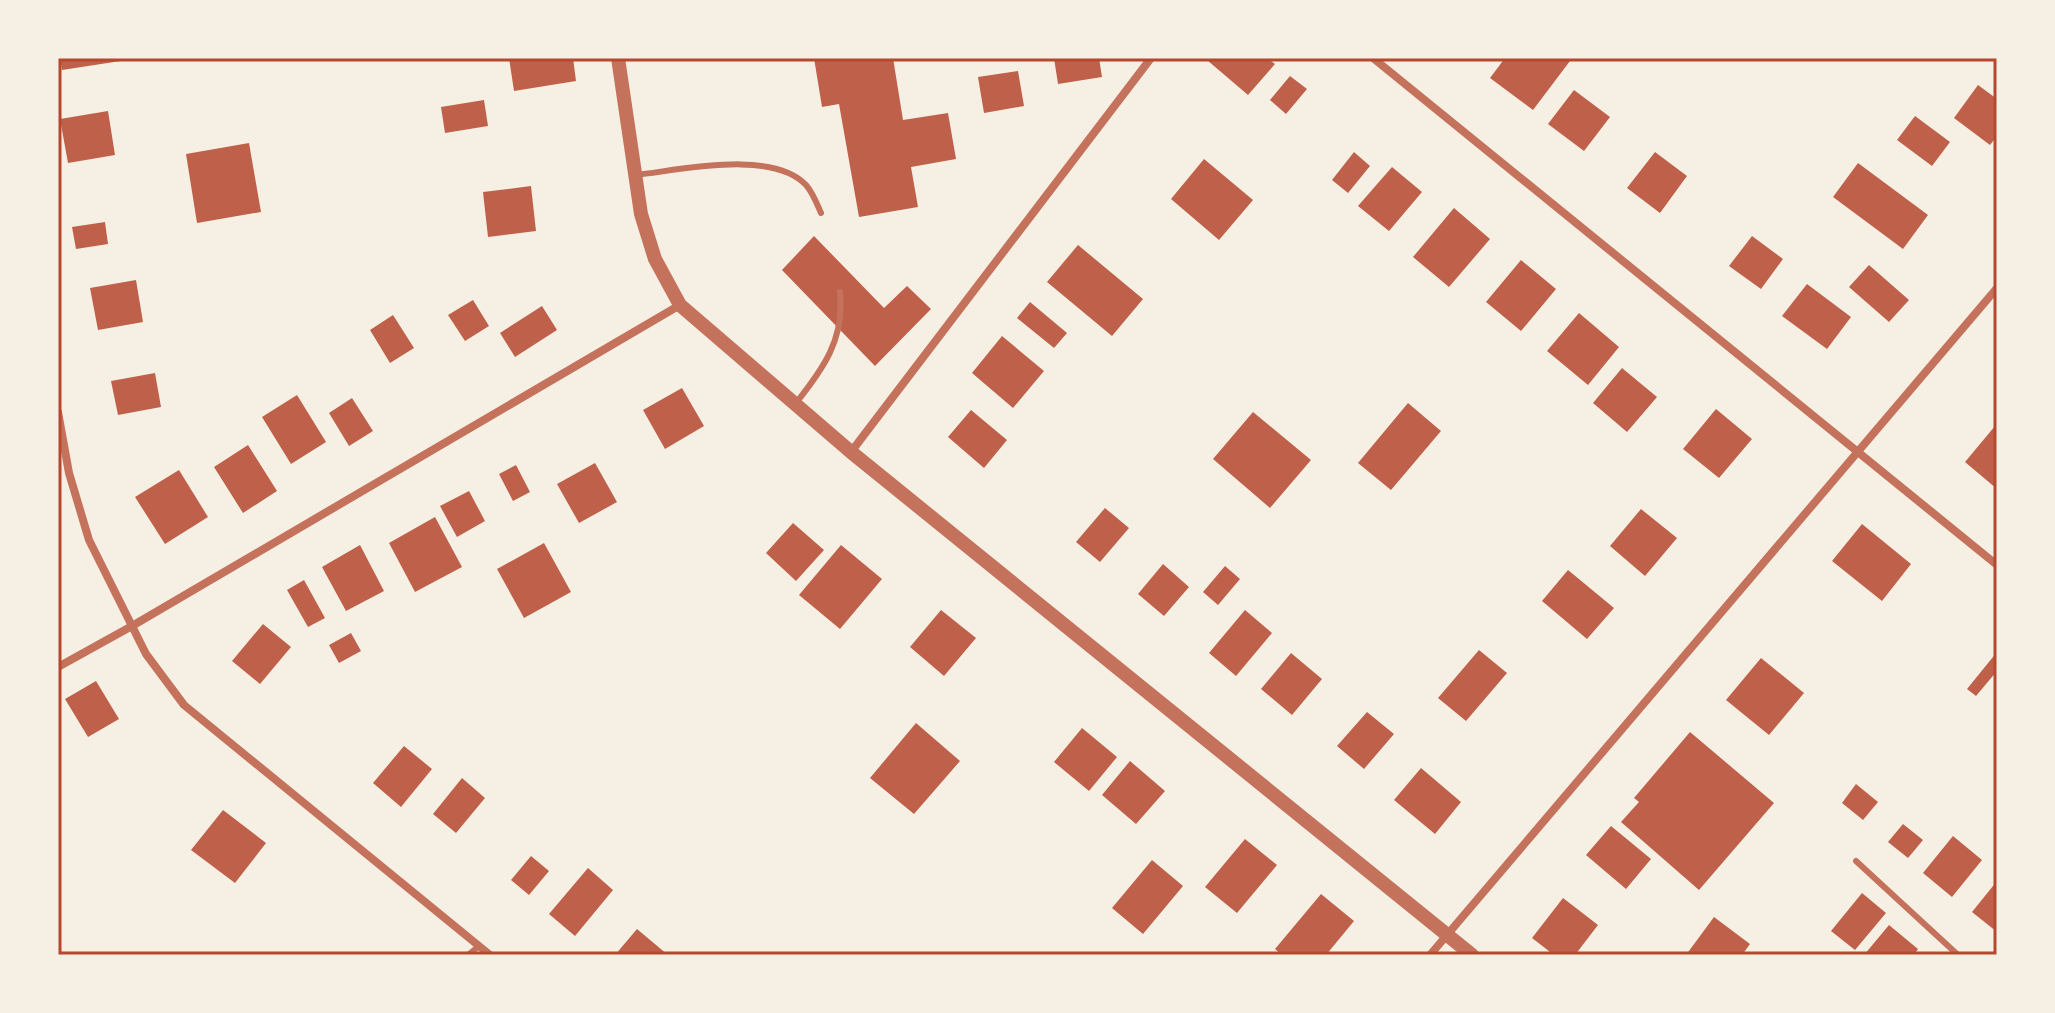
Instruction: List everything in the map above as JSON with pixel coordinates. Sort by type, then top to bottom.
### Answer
[{"type":"street","points":[[618,58],[641,214],[655,259],[680,305],[851,452],[1472,955]]},
{"type":"street","points":[[851,452],[1151,58]]},
{"type":"street","points":[[1373,58],[1997,565]]},
{"type":"street","points":[[1430,955],[1997,288]]},
{"type":"street","points":[[58,667],[680,305]]},
{"type":"street","points":[[58,412],[69,473],[89,540],[146,654],[184,705],[490,955]]},
{"type":"lane","points":[[634,175],[742,164],[770,165],[806,185],[821,213]]},
{"type":"lane","points":[[796,403],[824,367],[833,348],[841,320],[840,292]]},
{"type":"lane","points":[[1856,861],[1958,955]]},
{"type":"lane","points":[[468,955],[479,946]]},
{"type":"building","points":[[60,58],[127,58],[127,60],[62,70]]},
{"type":"building","points":[[509,58],[573,58],[576,81],[514,91]]},
{"type":"building","points":[[814,58],[893,58],[903,120],[948,113],[956,159],[911,167],[918,207],[859,217],[839,104],[822,107]]},
{"type":"building","points":[[1054,58],[1099,58],[1102,77],[1058,84]]},
{"type":"building","points":[[1267,58],[1275,64],[1248,95],[1207,60]]},
{"type":"building","points":[[1505,58],[1566,58],[1570,61],[1533,110],[1490,78]]},
{"type":"building","points":[[1018,71],[1024,106],[984,113],[978,77]]},
{"type":"building","points":[[1290,76],[1307,89],[1286,114],[1270,100]]},
{"type":"building","points":[[1978,85],[1997,99],[1997,136],[1990,145],[1954,118]]},
{"type":"building","points":[[1574,90],[1610,117],[1584,151],[1548,124]]},
{"type":"building","points":[[484,100],[488,126],[445,133],[441,107]]},
{"type":"building","points":[[108,111],[115,155],[68,163],[60,119]]},
{"type":"building","points":[[1915,116],[1950,142],[1932,166],[1897,140]]},
{"type":"building","points":[[249,143],[261,212],[197,223],[186,154]]},
{"type":"building","points":[[1354,152],[1370,166],[1348,193],[1332,180]]},
{"type":"building","points":[[1655,152],[1687,176],[1660,213],[1627,188]]},
{"type":"building","points":[[1204,159],[1253,200],[1219,240],[1171,199]]},
{"type":"building","points":[[1858,163],[1928,215],[1903,249],[1833,197]]},
{"type":"building","points":[[1392,167],[1422,192],[1389,231],[1358,206]]},
{"type":"building","points":[[531,186],[536,231],[488,237],[483,192]]},
{"type":"building","points":[[1454,208],[1490,239],[1449,287],[1413,257]]},
{"type":"building","points":[[105,222],[108,244],[76,249],[72,227]]},
{"type":"building","points":[[814,236],[884,308],[907,286],[931,309],[875,366],[782,270]]},
{"type":"building","points":[[1752,236],[1783,259],[1761,289],[1729,266]]},
{"type":"building","points":[[1078,245],[1143,299],[1112,336],[1047,282]]},
{"type":"building","points":[[1521,260],[1556,289],[1521,331],[1486,302]]},
{"type":"building","points":[[1869,265],[1909,300],[1889,322],[1849,287]]},
{"type":"building","points":[[136,280],[143,322],[98,330],[90,288]]},
{"type":"building","points":[[1807,284],[1851,317],[1827,349],[1782,316]]},
{"type":"building","points":[[473,300],[489,326],[465,341],[448,315]]},
{"type":"building","points":[[1030,302],[1067,333],[1054,348],[1017,318]]},
{"type":"building","points":[[542,306],[557,330],[515,357],[500,333]]},
{"type":"building","points":[[1579,313],[1619,347],[1588,385],[1547,351]]},
{"type":"building","points":[[393,315],[414,348],[390,363],[370,330]]},
{"type":"building","points":[[1002,336],[1044,371],[1013,408],[972,373]]},
{"type":"building","points":[[1622,368],[1657,397],[1627,432],[1593,403]]},
{"type":"building","points":[[155,373],[161,407],[118,415],[111,381]]},
{"type":"building","points":[[682,388],[704,426],[665,449],[643,410]]},
{"type":"building","points":[[297,395],[326,442],[291,464],[262,417]]},
{"type":"building","points":[[352,398],[373,431],[349,446],[329,413]]},
{"type":"building","points":[[1408,403],[1441,431],[1391,490],[1358,463]]},
{"type":"building","points":[[1716,409],[1752,439],[1719,478],[1683,449]]},
{"type":"building","points":[[971,410],[1007,440],[984,468],[948,437]]},
{"type":"building","points":[[1253,412],[1311,460],[1270,508],[1213,459]]},
{"type":"building","points":[[1995,426],[1997,428],[1997,489],[1965,462]]},
{"type":"building","points":[[248,445],[277,491],[243,513],[214,467]]},
{"type":"building","points":[[595,463],[617,502],[579,523],[557,484]]},
{"type":"building","points":[[516,465],[530,492],[513,501],[499,474]]},
{"type":"building","points":[[179,470],[208,517],[165,544],[135,497]]},
{"type":"building","points":[[469,491],[485,521],[457,537],[440,506]]},
{"type":"building","points":[[1105,508],[1129,528],[1100,562],[1076,542]]},
{"type":"building","points":[[1641,509],[1677,538],[1645,576],[1610,546]]},
{"type":"building","points":[[435,517],[462,567],[415,592],[389,543]]},
{"type":"building","points":[[793,523],[824,550],[796,581],[766,553]]},
{"type":"building","points":[[1862,524],[1911,564],[1882,601],[1832,561]]},
{"type":"building","points":[[544,543],[571,592],[524,618],[497,569]]},
{"type":"building","points":[[360,545],[384,591],[346,611],[322,567]]},
{"type":"building","points":[[841,545],[882,579],[840,629],[799,595]]},
{"type":"building","points":[[1163,564],[1189,587],[1164,616],[1138,594]]},
{"type":"building","points":[[1225,566],[1240,579],[1218,605],[1203,592]]},
{"type":"building","points":[[1568,570],[1614,608],[1587,639],[1542,601]]},
{"type":"building","points":[[304,580],[325,618],[308,627],[287,590]]},
{"type":"building","points":[[941,610],[976,638],[944,676],[910,647]]},
{"type":"building","points":[[1245,610],[1272,633],[1236,676],[1209,653]]},
{"type":"building","points":[[263,624],[291,647],[260,684],[232,661]]},
{"type":"building","points":[[351,633],[361,651],[339,663],[329,645]]},
{"type":"building","points":[[1479,650],[1507,673],[1466,721],[1438,698]]},
{"type":"building","points":[[1997,652],[1997,671],[1976,696],[1967,689]]},
{"type":"building","points":[[1291,653],[1322,679],[1292,715],[1261,689]]},
{"type":"building","points":[[1761,658],[1804,693],[1769,735],[1726,700]]},
{"type":"building","points":[[96,681],[119,719],[88,737],[65,699]]},
{"type":"building","points":[[1367,712],[1394,734],[1364,769],[1337,746]]},
{"type":"building","points":[[916,723],[960,761],[914,814],[870,778]]},
{"type":"building","points":[[1082,728],[1117,757],[1089,791],[1054,762]]},
{"type":"building","points":[[1690,732],[1774,803],[1699,890],[1621,822],[1639,802],[1634,798]]},
{"type":"building","points":[[404,746],[432,769],[401,807],[373,783]]},
{"type":"building","points":[[1130,761],[1165,791],[1136,824],[1102,795]]},
{"type":"building","points":[[1421,768],[1461,802],[1435,834],[1394,800]]},
{"type":"building","points":[[462,778],[485,798],[456,833],[433,814]]},
{"type":"building","points":[[1856,784],[1878,802],[1863,820],[1842,803]]},
{"type":"building","points":[[223,810],[266,843],[235,883],[191,850]]},
{"type":"building","points":[[1903,824],[1923,840],[1908,858],[1888,842]]},
{"type":"building","points":[[1611,826],[1651,859],[1626,889],[1586,855]]},
{"type":"building","points":[[1953,836],[1982,860],[1952,897],[1923,873]]},
{"type":"building","points":[[1245,839],[1277,865],[1237,913],[1205,887]]},
{"type":"building","points":[[531,856],[549,871],[529,895],[511,880]]},
{"type":"building","points":[[1152,860],[1183,886],[1143,934],[1112,908]]},
{"type":"building","points":[[588,868],[613,890],[575,936],[549,914]]},
{"type":"building","points":[[1997,881],[1997,932],[1972,912]]},
{"type":"building","points":[[1862,893],[1886,913],[1855,950],[1831,931]]},
{"type":"building","points":[[1321,894],[1354,921],[1326,955],[1282,955],[1275,949]]},
{"type":"building","points":[[1563,898],[1598,925],[1575,955],[1554,955],[1532,938]]},
{"type":"building","points":[[1714,917],[1750,944],[1742,955],[1686,955]]},
{"type":"building","points":[[1889,925],[1918,949],[1914,955],[1864,955]]},
{"type":"building","points":[[637,929],[668,955],[615,955]]}]
